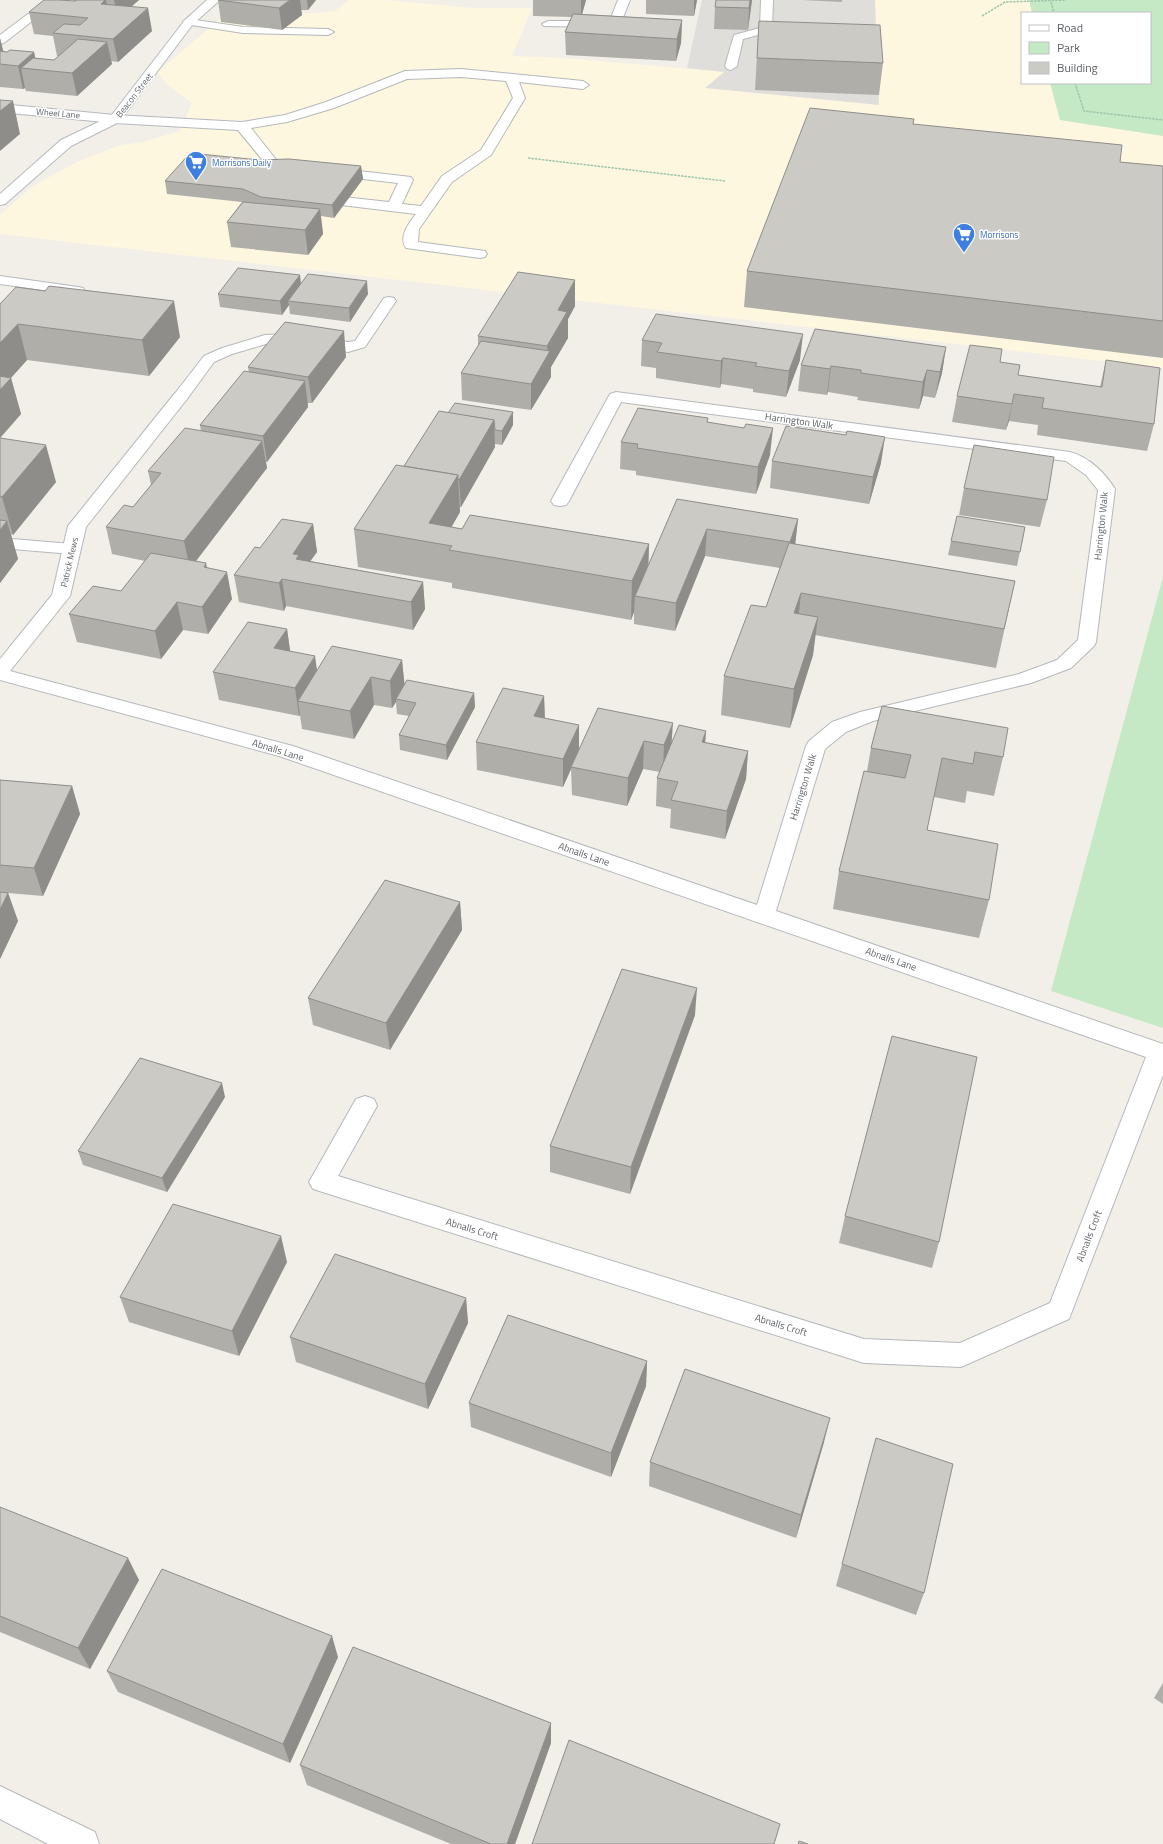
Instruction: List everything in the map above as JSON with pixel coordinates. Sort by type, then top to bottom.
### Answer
[{"type":"street","name":"Beacon Street","points":[[0,201],[66,143],[115,119],[189,22],[214,0]]},
{"type":"street","points":[[614,25],[624,0]]},
{"type":"street","points":[[731,66],[738,37],[766,30],[767,0]]},
{"type":"street","points":[[0,40],[32,16]]},
{"type":"street","points":[[189,22],[243,30],[328,32]]},
{"type":"street","points":[[548,24],[614,25],[628,27]]},
{"type":"street","name":"Wheel Lane","points":[[0,108],[115,119],[242,126],[287,118],[330,105],[405,75],[461,73],[583,85]]},
{"type":"street","points":[[480,254],[411,245],[412,229],[447,179],[486,152],[519,98],[511,78]]},
{"type":"street","points":[[242,126],[274,165],[406,180],[394,207]]},
{"type":"street","points":[[271,179],[274,165]]},
{"type":"street","points":[[300,196],[425,210]]},
{"type":"street","points":[[0,280],[19,288],[92,293]]},
{"type":"street","name":"Patrick Mews","points":[[0,670],[61,596],[77,526],[209,359],[242,346],[265,340],[287,339],[348,347],[360,344],[389,301]]},
{"type":"street","name":"Harrington Walk","points":[[560,501],[616,397],[1070,457],[1092,471],[1107,489],[1086,642],[1064,664],[1057,667],[1024,679],[867,716],[840,728],[816,746],[764,916]]},
{"type":"street","points":[[0,543],[72,549]]},
{"type":"street","name":"Abnalls Lane","points":[[0,674],[286,752],[1161,1053]]},
{"type":"street","name":"Abnalls Croft","points":[[365,1106],[322,1182],[864,1351],[961,1354],[1060,1311],[1161,1053]]},
{"type":"street","points":[[0,1802],[83,1844]]},
{"type":"path","points":[[982,16],[1005,2],[1051,2],[1066,0]]},
{"type":"path","points":[[1051,2],[1054,12]]},
{"type":"path","points":[[1075,84],[1084,111],[1163,120]]},
{"type":"shaded area","points":[[349,0],[386,0],[473,8],[532,8],[512,56],[564,58],[725,72],[706,88],[875,0],[1034,0],[1039,12],[1021,12],[1021,84],[1067,84],[1085,125],[1163,128],[1163,368],[0,234],[0,215],[33,186],[75,163],[121,145],[143,142],[180,131],[192,103],[168,85],[157,72],[236,6],[294,14],[335,11]]},
{"type":"shaded area","points":[[702,0],[875,0],[879,105],[705,88],[724,72],[687,68]]},
{"type":"green space","points":[[1029,0],[1163,0],[1163,136],[1060,120],[1050,84],[1151,84],[1151,12],[1032,12]]},
{"type":"green space","points":[[1163,577],[1163,1028],[1051,991]]},
{"type":"building","points":[[44,0],[105,0],[101,4],[148,8],[113,39],[53,33],[64,24],[80,25],[88,18],[29,12]]},
{"type":"building","points":[[218,0],[290,0],[279,8]]},
{"type":"building","points":[[716,0],[750,0],[749,8],[715,7]]},
{"type":"building","points":[[573,14],[682,20],[677,39],[565,32]]},
{"type":"building","points":[[759,21],[880,25],[883,63],[757,58]]},
{"type":"building","points":[[78,39],[107,42],[72,73],[21,68],[33,58],[54,60]]},
{"type":"building","points":[[10,50],[34,52],[18,66],[0,64],[0,51],[7,52]]},
{"type":"building","points":[[0,100],[13,101],[0,111]]},
{"type":"building","name":"Morrisons","points":[[810,108],[914,119],[913,124],[1122,145],[1120,162],[1163,166],[1163,321],[747,271]]},
{"type":"building","points":[[190,153],[259,160],[289,159],[361,166],[332,205],[261,197],[243,189],[165,181]]},
{"type":"building","points":[[243,202],[320,209],[305,230],[227,222]]},
{"type":"building","points":[[238,268],[300,275],[280,301],[218,294]]},
{"type":"building","points":[[518,272],[575,280],[558,310],[567,312],[547,346],[478,336]]},
{"type":"building","points":[[308,274],[367,281],[349,308],[288,301]]},
{"type":"building","points":[[49,286],[174,301],[142,340],[18,324],[0,343],[0,304],[16,287],[45,291]]},
{"type":"building","points":[[656,314],[803,334],[789,371],[755,366],[757,363],[723,358],[721,361],[657,352],[662,343],[642,340]]},
{"type":"building","points":[[285,322],[344,331],[308,377],[248,367]]},
{"type":"building","points":[[815,329],[946,347],[940,372],[927,370],[923,382],[861,373],[861,370],[831,366],[830,369],[801,365]]},
{"type":"building","points":[[481,341],[550,351],[531,384],[461,373]]},
{"type":"building","points":[[970,345],[1002,349],[1000,362],[1020,365],[1018,375],[1102,387],[1106,360],[1160,368],[1154,424],[1042,408],[1044,398],[1014,394],[1012,404],[957,396]]},
{"type":"building","points":[[244,371],[305,381],[263,436],[200,425]]},
{"type":"building","points":[[0,376],[11,378],[0,390]]},
{"type":"building","points":[[455,403],[513,412],[502,431],[495,430],[494,420],[448,413]]},
{"type":"building","points":[[638,408],[708,418],[707,422],[744,428],[746,424],[773,428],[758,467],[637,448],[638,444],[621,442]]},
{"type":"building","points":[[439,411],[494,420],[459,480],[458,475],[404,466]]},
{"type":"building","points":[[786,426],[846,435],[847,431],[885,437],[873,477],[772,461]]},
{"type":"building","points":[[185,428],[262,441],[184,541],[106,527],[124,505],[133,507],[161,473],[148,471]]},
{"type":"building","points":[[0,438],[46,445],[2,497],[0,496]]},
{"type":"building","points":[[974,445],[1054,457],[1047,500],[964,488]]},
{"type":"building","points":[[396,465],[458,475],[429,523],[462,529],[470,515],[649,544],[632,581],[449,550],[452,546],[354,529]]},
{"type":"building","points":[[677,499],[798,519],[790,542],[707,529],[676,603],[635,596]]},
{"type":"building","points":[[957,516],[1025,527],[1020,552],[951,541]]},
{"type":"building","points":[[282,519],[313,524],[293,554],[299,555],[296,559],[423,582],[411,602],[282,579],[279,583],[234,575],[255,547],[260,548]]},
{"type":"building","points":[[0,520],[7,521],[0,530]]},
{"type":"building","points":[[789,543],[1015,581],[1004,629],[801,593],[794,613],[818,617],[794,689],[724,676],[751,605],[766,607]]},
{"type":"building","points":[[151,553],[206,563],[204,567],[227,572],[202,607],[177,602],[155,631],[69,614],[93,586],[121,591]]},
{"type":"building","points":[[248,622],[287,629],[274,648],[315,656],[295,688],[213,672]]},
{"type":"building","points":[[332,646],[402,660],[390,681],[371,677],[350,711],[298,701]]},
{"type":"building","points":[[407,680],[474,693],[446,745],[399,735],[416,703],[396,699]]},
{"type":"building","points":[[503,688],[544,696],[534,716],[579,725],[563,759],[476,742]]},
{"type":"building","points":[[882,706],[1008,728],[1003,757],[975,752],[973,764],[942,758],[927,830],[998,844],[989,900],[839,871],[864,771],[905,778],[911,755],[871,748]]},
{"type":"building","points":[[598,708],[673,723],[664,745],[644,741],[628,778],[571,767]]},
{"type":"building","points":[[679,725],[706,731],[702,742],[748,751],[727,811],[671,800],[678,782],[657,778]]},
{"type":"building","points":[[0,780],[72,786],[34,868],[0,865]]},
{"type":"building","points":[[385,880],[460,902],[386,1023],[308,998]]},
{"type":"building","points":[[0,892],[8,893],[0,910]]},
{"type":"building","points":[[622,969],[697,988],[631,1167],[550,1146]]},
{"type":"building","points":[[892,1036],[977,1057],[939,1242],[845,1216]]},
{"type":"building","points":[[140,1058],[222,1083],[162,1178],[78,1151]]},
{"type":"building","points":[[173,1204],[281,1236],[232,1331],[120,1297]]},
{"type":"building","points":[[335,1254],[466,1298],[425,1384],[290,1337]]},
{"type":"building","points":[[508,1315],[647,1361],[611,1453],[469,1403]]},
{"type":"building","points":[[685,1369],[830,1418],[801,1515],[650,1462]]},
{"type":"building","points":[[876,1438],[953,1464],[924,1593],[842,1564]]},
{"type":"building","points":[[0,1507],[128,1558],[78,1648],[0,1616]]},
{"type":"building","points":[[162,1569],[332,1636],[283,1744],[107,1671]]},
{"type":"building","points":[[353,1647],[551,1723],[507,1844],[491,1844],[300,1765]]},
{"type":"building","points":[[569,1740],[780,1824],[774,1844],[532,1844]]},
{"type":"building","points":[[799,1841],[808,1844],[798,1844]]},
{"type":"place","name":"Morrisons Daily","points":[[196,182]]},
{"type":"place","name":"Morrisons","points":[[964,254]]}]
